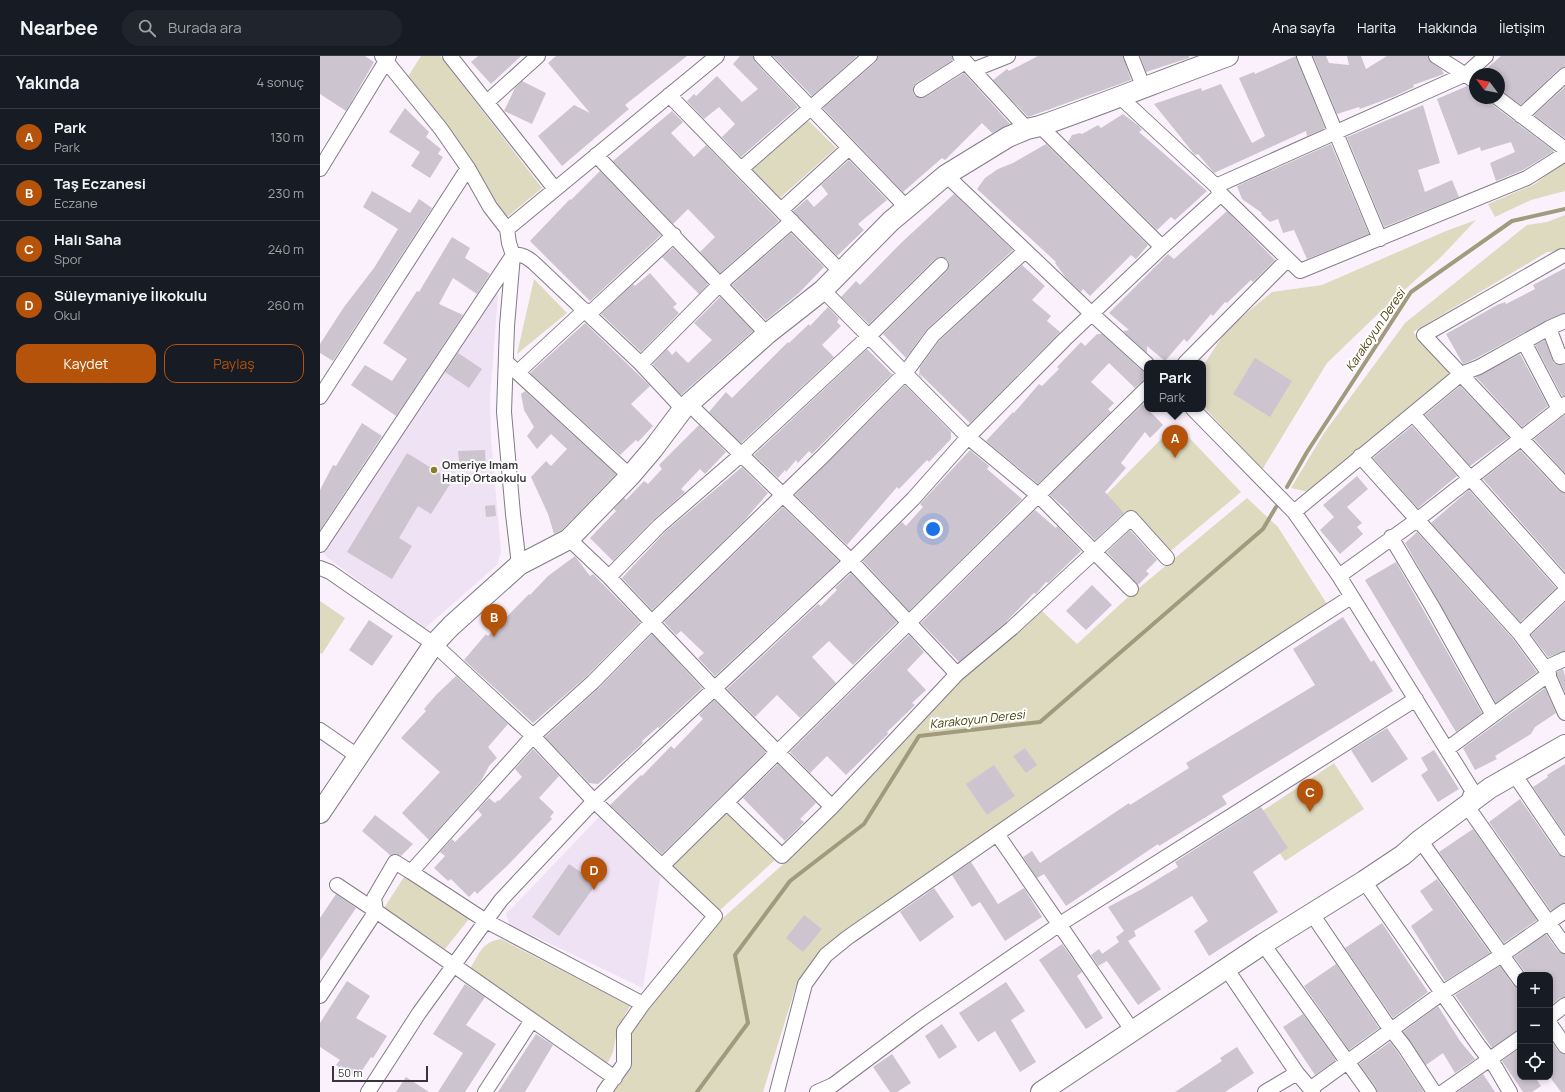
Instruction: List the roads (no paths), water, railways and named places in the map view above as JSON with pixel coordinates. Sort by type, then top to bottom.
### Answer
[{"type":"street","points":[[450,56],[555,189]]},
{"type":"street","points":[[487,102],[538,56]]},
{"type":"street","points":[[507,229],[717,56]]},
{"type":"street","points":[[761,56],[907,208]]},
{"type":"street","points":[[741,169],[870,56]]},
{"type":"street","points":[[921,90],[966,63],[1008,56]]},
{"type":"street","points":[[1131,56],[1143,86]]},
{"type":"street","points":[[320,813],[434,644],[451,626],[519,565],[569,539],[630,476],[686,407],[767,334],[823,290],[891,221],[946,175],[989,148],[1034,128],[1120,98],[1143,86],[1228,56]]},
{"type":"street","points":[[1304,56],[1380,239]]},
{"type":"street","points":[[1436,56],[1469,77]]},
{"type":"street","points":[[1477,68],[1486,56]]},
{"type":"street","points":[[320,169],[386,57],[441,129],[468,168],[490,207],[507,229],[513,255],[507,326],[504,412],[512,514],[519,565]]},
{"type":"street","points":[[966,63],[1162,247]]},
{"type":"street","points":[[1521,116],[1565,75]]},
{"type":"street","points":[[368,1092],[419,1013],[501,900],[594,801],[852,561],[913,499],[968,437],[1065,339],[1162,247],[1218,190],[1336,131],[1469,78]]},
{"type":"street","points":[[669,95],[841,272]]},
{"type":"street","points":[[1120,98],[1218,190],[1287,260],[1300,271],[1528,178],[1565,154]]},
{"type":"street","points":[[1505,103],[1565,149]]},
{"type":"street","points":[[781,210],[849,148]]},
{"type":"street","points":[[596,155],[767,334]]},
{"type":"street","points":[[320,397],[468,168]]},
{"type":"street","points":[[946,175],[1025,252],[1144,361]]},
{"type":"street","points":[[641,364],[719,285],[792,221]]},
{"type":"street","points":[[518,372],[674,235]]},
{"type":"street","points":[[411,872],[533,736],[592,682],[906,372],[933,335],[1025,252]]},
{"type":"street","points":[[513,255],[527,257],[686,407],[742,454],[852,561],[957,674]]},
{"type":"street","points":[[320,544],[513,255]]},
{"type":"street","points":[[1562,256],[1424,335],[1565,485]]},
{"type":"street","points":[[1188,360],[1287,260]]},
{"type":"street","points":[[609,577],[659,526],[742,454],[869,336],[941,265]]},
{"type":"street","points":[[823,290],[906,372],[968,437],[1038,495],[1131,589]]},
{"type":"street","points":[[1294,512],[1461,374],[1565,321]]},
{"type":"street","points":[[1549,328],[1560,357],[1565,356]]},
{"type":"street","points":[[1339,576],[1391,537],[1417,520],[1562,406],[1524,342]]},
{"type":"street","points":[[506,362],[630,476]]},
{"type":"street","points":[[662,866],[1144,391]]},
{"type":"street","points":[[1196,412],[1294,512],[1339,576],[1472,790],[1467,806]]},
{"type":"street","points":[[1413,414],[1565,585]]},
{"type":"street","points":[[1360,456],[1520,634],[1547,671],[1565,713]]},
{"type":"street","points":[[727,803],[782,856],[832,807],[957,674],[1012,628],[1131,518],[1167,558]]},
{"type":"street","points":[[1391,537],[1432,606],[1493,715]]},
{"type":"street","points":[[569,539],[609,577],[715,689],[778,750],[832,807]]},
{"type":"street","points":[[320,568],[434,644],[533,736],[594,801],[716,916],[643,1004],[624,1031],[624,1064],[604,1092]]},
{"type":"street","points":[[1520,634],[1565,591]]},
{"type":"street","points":[[777,1092],[805,984],[826,955],[847,938],[997,834],[1251,661],[1352,597]]},
{"type":"street","points":[[1446,749],[1493,715],[1547,671],[1565,659]]},
{"type":"street","points":[[817,1092],[833,1085],[920,1020],[1060,924],[1416,699]]},
{"type":"street","points":[[320,730],[359,757]]},
{"type":"street","points":[[1041,1092],[1226,968],[1364,882],[1403,855],[1420,840],[1467,806],[1514,774],[1564,746]]},
{"type":"street","points":[[1514,774],[1565,849]]},
{"type":"street","points":[[1467,806],[1565,946]]},
{"type":"street","points":[[997,834],[1132,1030]]},
{"type":"street","points":[[1420,840],[1517,976]]},
{"type":"street","points":[[320,996],[376,911],[374,898],[395,862],[486,921],[643,1004]]},
{"type":"street","points":[[1364,882],[1489,1061],[1496,1068],[1510,1092]]},
{"type":"street","points":[[337,885],[615,1078]]},
{"type":"street","points":[[1226,968],[1297,1073],[1312,1091],[1347,1061],[1391,1028],[1550,923],[1565,911]]},
{"type":"street","points":[[1312,914],[1434,1092]]},
{"type":"street","points":[[1263,944],[1368,1092]]},
{"type":"street","points":[[1553,1015],[1565,1005]]},
{"type":"street","points":[[485,1092],[532,1020]]},
{"type":"street","points":[[1553,1028],[1565,1046]]},
{"type":"street","points":[[1443,1092],[1517,1040]]},
{"type":"street","points":[[1265,1092],[1297,1073]]},
{"type":"waterway","name":"Karakoyun Deresi","points":[[1287,487],[1307,452],[1411,292],[1512,221],[1565,209]]},
{"type":"waterway","name":"Karakoyun Deresi","points":[[697,1092],[748,1023],[735,955],[790,881],[864,824],[919,736],[1040,722],[1263,529],[1276,507]]},
{"type":"place","name":"Park","points":[[1175,458]]},
{"type":"place","name":"Omeriye Imam Hatip Ortaokulu","points":[[434,470]]},
{"type":"place","name":"Taş Eczanesi","points":[[494,637]]},
{"type":"place","name":"Halı Saha","points":[[1310,812]]},
{"type":"place","name":"Süleymaniye İlkokulu","points":[[594,890]]}]
